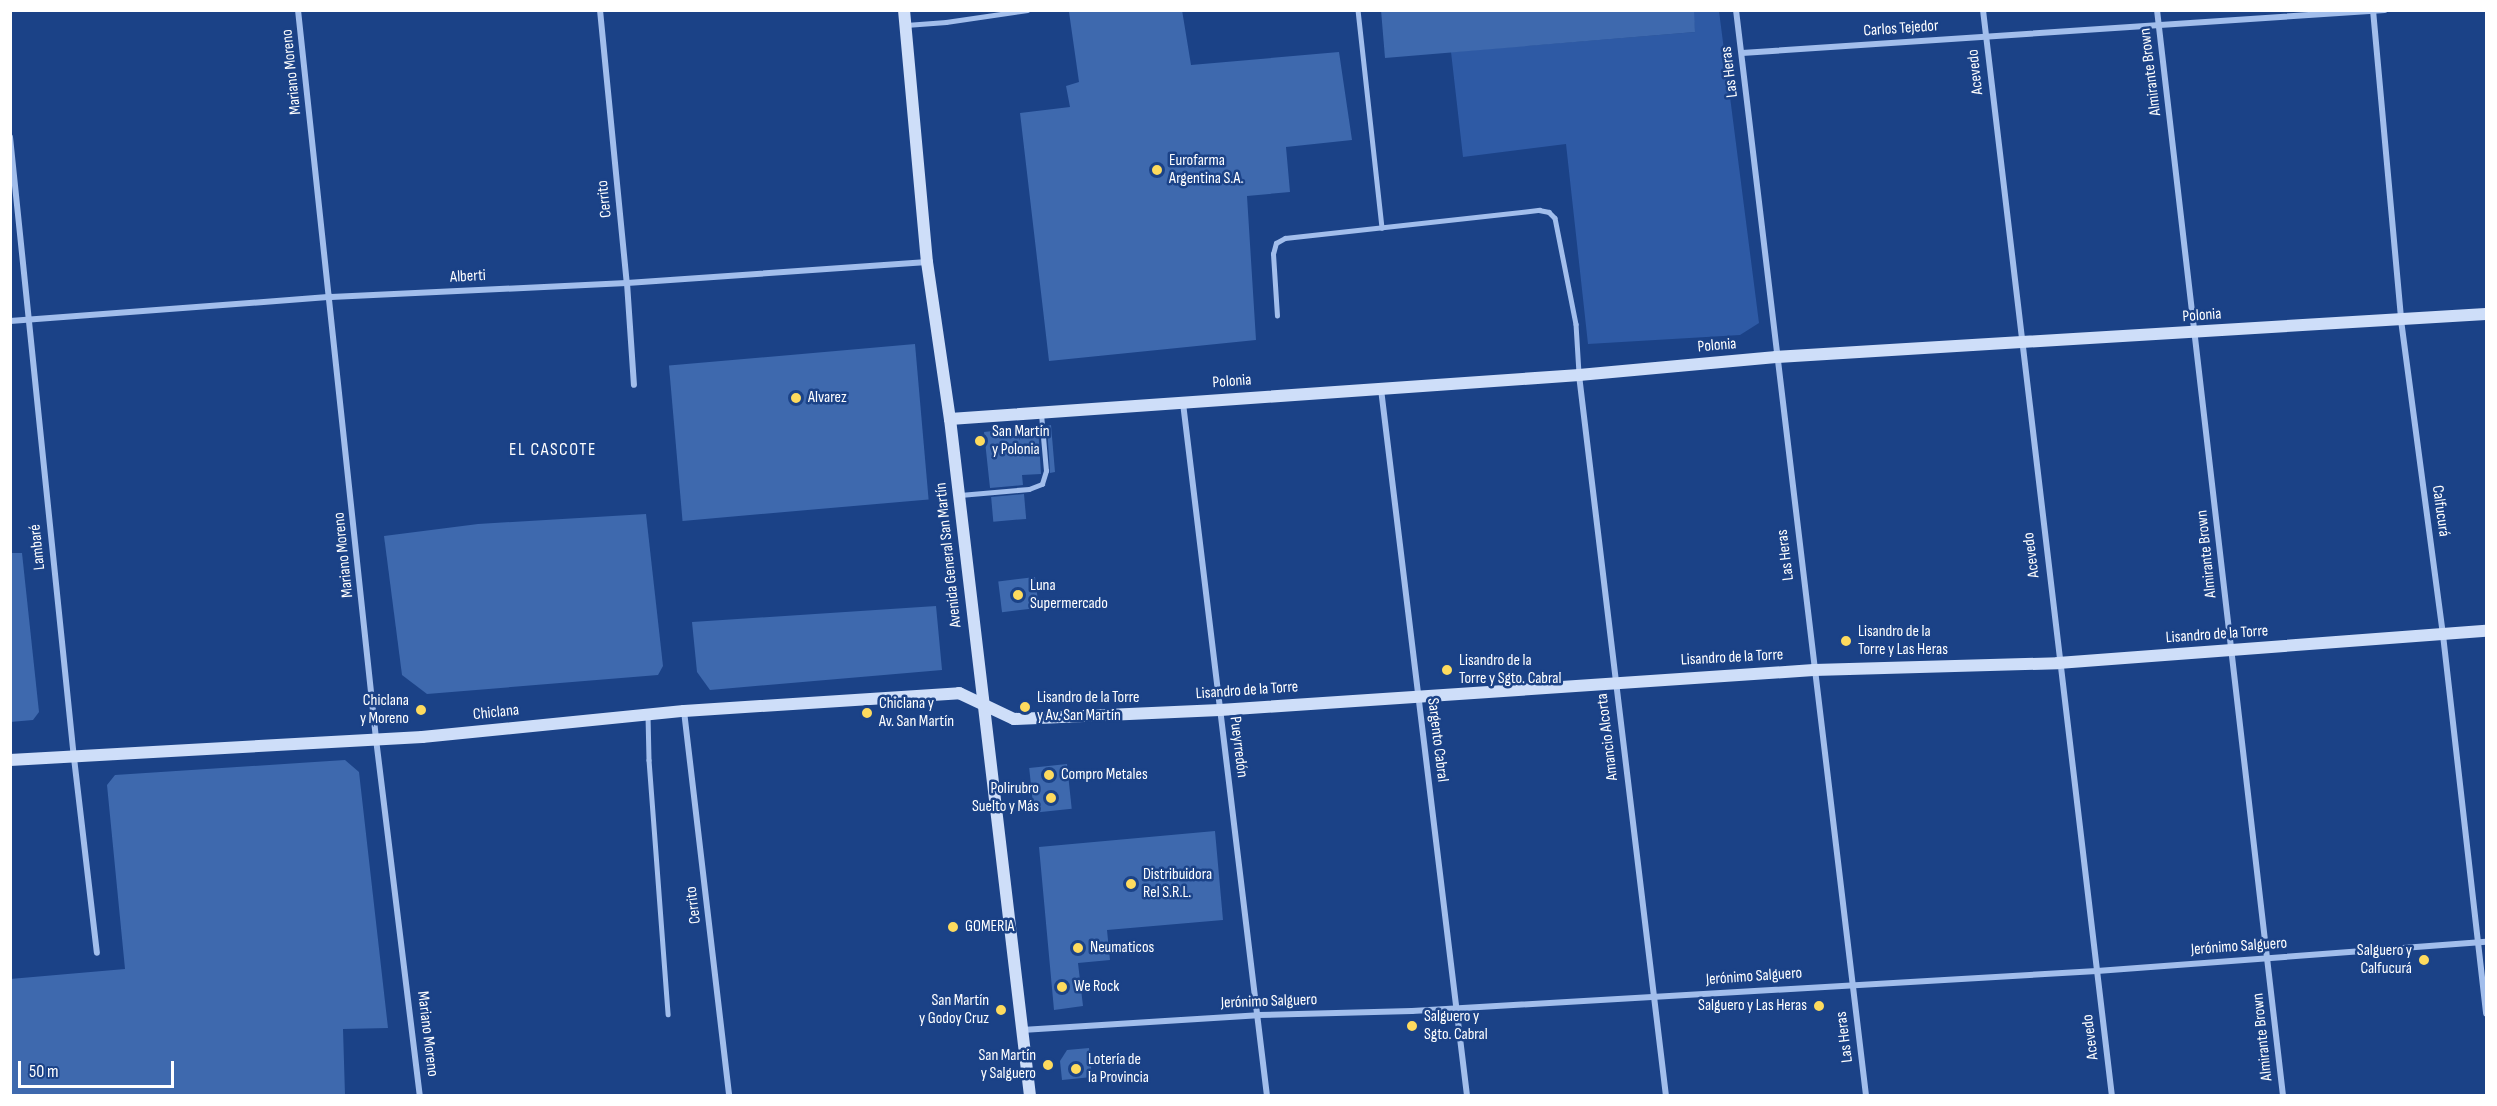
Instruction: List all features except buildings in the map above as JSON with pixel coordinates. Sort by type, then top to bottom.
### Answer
[{"type":"street","name":"Mariano Moreno","points":[[298,10],[331,297],[376,739],[420,1095]]},
{"type":"street","name":"Cerrito","points":[[600,10],[627,283],[634,385]]},
{"type":"street","name":"Avenida General San Martín","points":[[904,10],[927,262],[950,419],[1030,1095]]},
{"type":"street","name":"Las Heras","points":[[1736,10],[1866,1095]]},
{"type":"street","name":"Acevedo","points":[[1983,10],[2058,663],[2112,1095]]},
{"type":"street","name":"Almirante Brown","points":[[2157,10],[2283,1095]]},
{"type":"street","name":"Carlos Tejedor","points":[[1742,53],[2385,10]]},
{"type":"street","name":"Calfucurá","points":[[2373,11],[2401,320],[2443,635],[2476,943],[2487,1014]]},
{"type":"street","name":"Lambaré","points":[[10,137],[74,758],[97,953]]},
{"type":"street","name":"Alberti","points":[[10,321],[331,297],[627,283],[927,262]]},
{"type":"street","name":"Polonia","points":[[950,419],[1579,375],[1776,357],[2487,314]]},
{"type":"street","name":"Amancio Alcorta","points":[[1579,375],[1666,1095]]},
{"type":"street","name":"Sargento Cabral","points":[[1381,388],[1467,1095]]},
{"type":"street","name":"Pueyrredón","points":[[1183,403],[1267,1095]]},
{"type":"street","name":"Lisandro de la Torre","points":[[982,704],[1014,719],[1220,710],[1814,670],[2058,663],[2487,632]]},
{"type":"street","name":"Chiclana","points":[[10,760],[422,737],[684,711],[958,693],[982,704]]},
{"type":"street","name":"Cerrito","points":[[684,711],[729,1095]]},
{"type":"street","name":"Jerónimo Salguero","points":[[1022,1030],[1258,1015],[1458,1008],[2097,971],[2487,942]]},
{"type":"lane","points":[[906,25],[946,22],[1026,10]]},
{"type":"lane","points":[[1358,10],[1382,228]]},
{"type":"lane","points":[[1276,316],[1273,254],[1276,243],[1285,238],[1539,210],[1549,212],[1555,218],[1576,324],[1579,375]]},
{"type":"lane","points":[[958,495],[1029,489],[1042,484],[1046,471],[1041,411]]},
{"type":"lane","points":[[648,714],[649,760],[668,1014]]},
{"type":"shaded area","points":[[1693,11],[1719,11],[1759,323],[1740,335],[1588,344],[1566,144],[1463,157],[1451,52],[1695,32]]},
{"type":"place","name":"Eurofarma Argentina S.A.","points":[[1157,170]]},
{"type":"place","name":"Alvarez","points":[[796,398]]},
{"type":"place","name":"San Martín y Polonia","points":[[980,441]]},
{"type":"place","name":"Luna Supermercado","points":[[1018,595]]},
{"type":"place","name":"Lisandro de la Torre y Las Heras","points":[[1846,641]]},
{"type":"place","name":"Lisandro de la Torre y Sgto. Cabral","points":[[1447,670]]},
{"type":"place","name":"Lisandro de la Torre y Av. San Martín","points":[[1025,707]]},
{"type":"place","name":"Chiclana y Moreno","points":[[421,710]]},
{"type":"place","name":"Chiclana y Av. San Martín","points":[[867,713]]},
{"type":"place","name":"Compro Metales","points":[[1049,775]]},
{"type":"place","name":"Polirubro Suelto y Más","points":[[1051,798]]},
{"type":"place","name":"Distribuidora Rel S.R.L.","points":[[1131,884]]},
{"type":"place","name":"GOMERIA","points":[[953,927]]},
{"type":"place","name":"Neumaticos","points":[[1078,948]]},
{"type":"place","name":"Salguero y Calfucurá","points":[[2424,960]]},
{"type":"place","name":"We Rock","points":[[1062,987]]},
{"type":"place","name":"Salguero y Las Heras","points":[[1819,1006]]},
{"type":"place","name":"San Martín y Godoy Cruz","points":[[1001,1010]]},
{"type":"place","name":"Salguero y Sgto. Cabral","points":[[1412,1026]]},
{"type":"place","name":"San Martín y Salguero","points":[[1048,1065]]},
{"type":"place","name":"Lotería de la Provincia","points":[[1076,1069]]},
{"type":"district","name":"EL CASCOTE","points":[[553,450]]}]
